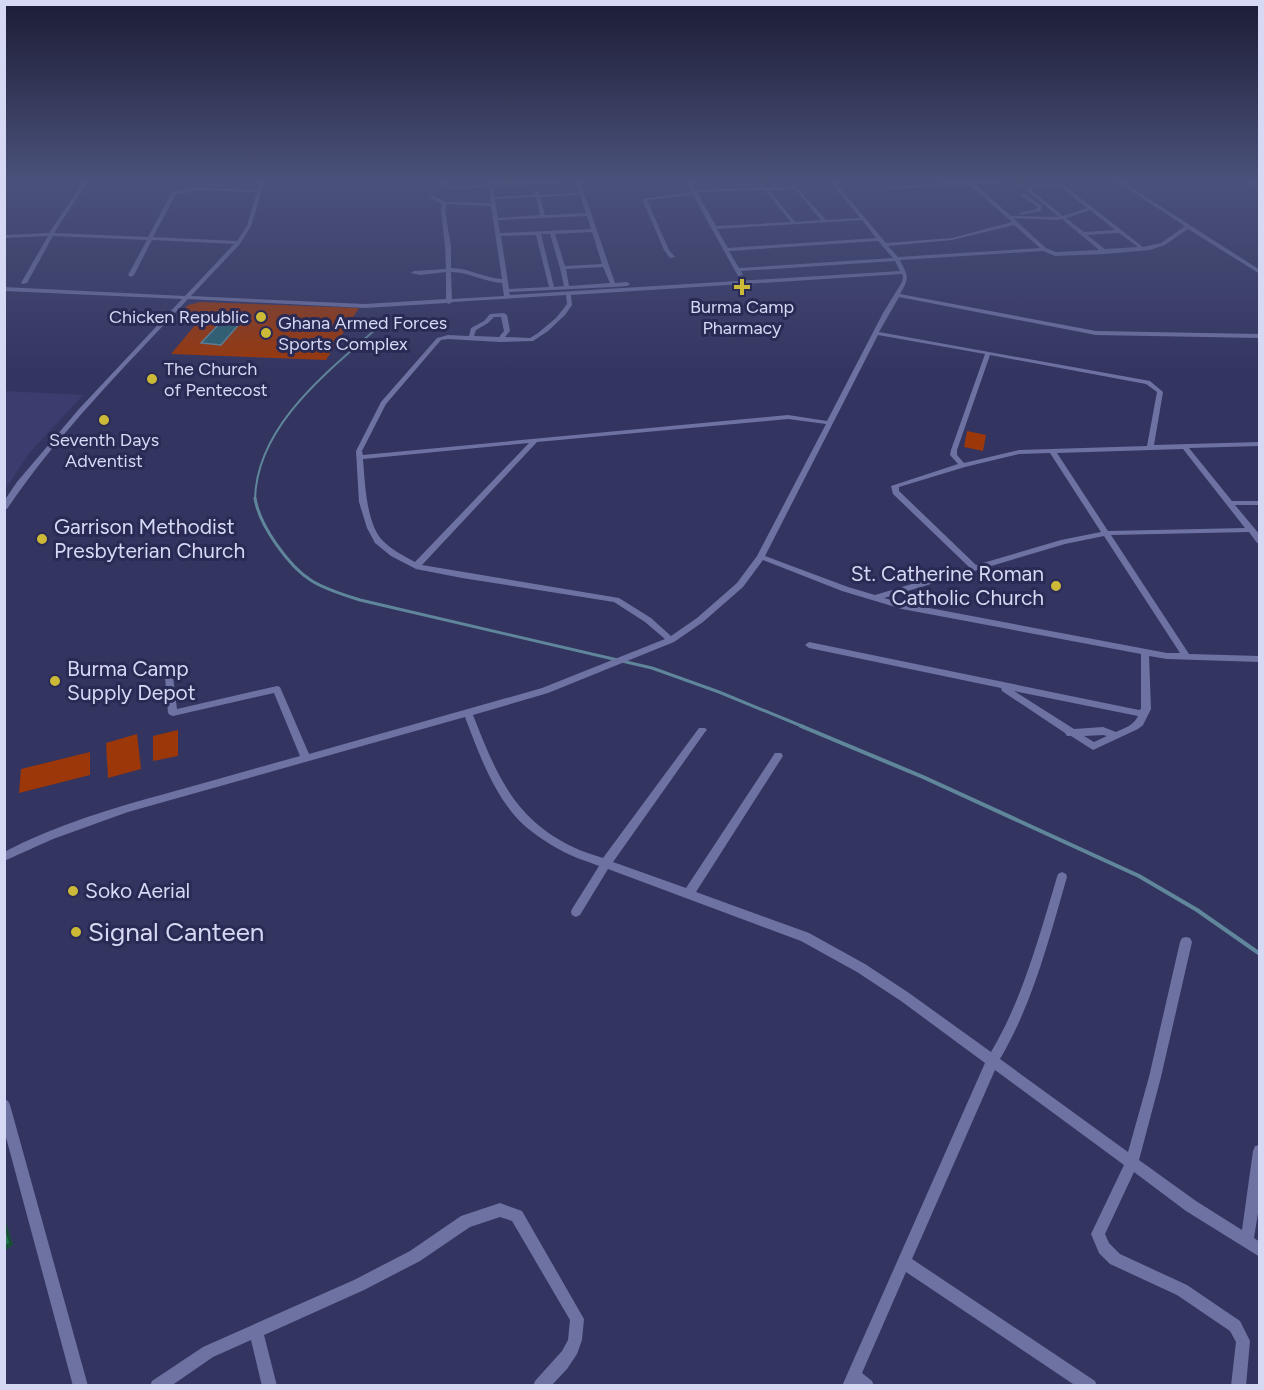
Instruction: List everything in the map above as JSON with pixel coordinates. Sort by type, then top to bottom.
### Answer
[{"type":"street","points":[[24,283],[44,246]]},
{"type":"street","points":[[131,275],[145,246]]},
{"type":"street","points":[[4,507],[81,410],[235,246]]},
{"type":"street","points":[[447,246],[449,302]]},
{"type":"street","points":[[500,246],[507,298]]},
{"type":"street","points":[[541,246],[552,289]]},
{"type":"street","points":[[556,246],[570,302],[566,309],[537,337],[524,340],[444,338],[435,342],[383,403],[361,445],[359,457],[363,502],[371,528],[378,541],[394,554],[416,566],[616,600],[648,620],[671,640]]},
{"type":"street","points":[[600,246],[613,285]]},
{"type":"street","points":[[665,246],[672,257]]},
{"type":"street","points":[[724,246],[742,279]]},
{"type":"street","points":[[726,250],[783,246]]},
{"type":"street","points":[[4,857],[68,828],[118,811],[545,691],[671,640],[726,599],[761,557],[876,333],[905,282],[904,272],[886,246]]},
{"type":"street","points":[[1041,246],[1050,253],[1061,255],[1143,249],[1156,246]]},
{"type":"street","points":[[1098,246],[1105,252]]},
{"type":"street","points":[[1139,246],[1143,249]]},
{"type":"street","points":[[1217,246],[1260,273]]},
{"type":"street","points":[[738,270],[1044,249]]},
{"type":"street","points":[[563,268],[605,265]]},
{"type":"street","points":[[414,273],[461,271],[493,281],[505,281]]},
{"type":"street","points":[[4,289],[365,306],[507,298],[613,285],[904,272]]},
{"type":"street","points":[[507,291],[552,289],[568,291],[742,279]]},
{"type":"street","points":[[897,295],[1096,333],[1260,336]]},
{"type":"street","points":[[471,338],[473,329],[486,322],[492,315],[502,314],[507,329],[500,340]]},
{"type":"street","points":[[876,333],[1137,380],[1156,387],[1160,392],[1150,447]]},
{"type":"street","points":[[963,465],[953,455],[954,450],[988,353]]},
{"type":"street","points":[[359,457],[788,417],[829,423]]},
{"type":"street","points":[[416,566],[534,442]]},
{"type":"street","points":[[973,567],[894,489],[898,483],[1013,453],[1260,444]]},
{"type":"street","points":[[1184,446],[1260,541]]},
{"type":"street","points":[[1052,451],[1187,657]]},
{"type":"street","points":[[1231,503],[1260,503]]},
{"type":"street","points":[[874,598],[973,567],[1106,533],[1251,530]]},
{"type":"street","points":[[761,557],[902,606],[1145,651],[1187,657],[1260,658]]},
{"type":"street","points":[[808,645],[1001,686],[1133,712],[1144,712]]},
{"type":"street","points":[[1001,686],[1093,746],[1140,723],[1144,712],[1145,651]]},
{"type":"street","points":[[169,677],[173,713],[277,689],[306,758]]},
{"type":"street","points":[[1031,706],[1039,693]]},
{"type":"street","points":[[468,713],[492,774],[519,814],[541,832],[569,850],[805,937],[861,968],[905,997],[1191,1206],[1260,1250]]},
{"type":"street","points":[[576,912],[606,863],[702,730]]},
{"type":"street","points":[[1070,733],[1103,731],[1116,735]]},
{"type":"street","points":[[688,895],[778,756]]},
{"type":"street","points":[[867,1386],[851,1381],[992,1062],[1010,1034],[1029,985],[1062,877]]},
{"type":"street","points":[[1186,942],[1155,1077],[1132,1162],[1098,1234],[1104,1248],[1115,1259],[1182,1290],[1235,1326],[1243,1341],[1238,1386]]},
{"type":"street","points":[[4,1105],[81,1386]]},
{"type":"street","points":[[1247,1241],[1260,1151]]},
{"type":"street","points":[[157,1386],[208,1352],[359,1285],[406,1261],[466,1221],[500,1210],[517,1216],[578,1319],[578,1336],[567,1360],[540,1386]]},
{"type":"street","points":[[904,1262],[1090,1386]]},
{"type":"street","points":[[256,1331],[270,1386]]},
{"type":"shaded area","name":"Ghana Armed Forces Sports Complex","points":[[200,302],[359,308],[326,360],[171,354],[205,313],[182,312],[188,305]]},
{"type":"shaded area","points":[[222,321],[241,322],[221,345],[201,343]]},
{"type":"shaded area","points":[[5,391],[83,395],[29,453],[5,490]]},
{"type":"shaded area","points":[[967,431],[986,435],[983,451],[964,447]]},
{"type":"shaded area","points":[[178,730],[178,756],[153,761],[153,736]]},
{"type":"shaded area","points":[[137,734],[141,769],[108,778],[106,743]]},
{"type":"shaded area","points":[[90,752],[90,775],[19,793],[21,769]]},
{"type":"building","points":[[4,1225],[10,1243],[4,1247]]},
{"type":"waterway","points":[[255,499],[258,473],[267,449],[281,425],[316,383],[376,329]]},
{"type":"waterway","points":[[255,499],[262,520],[285,556],[303,575],[330,590],[360,600],[652,668],[719,692],[804,727]]},
{"type":"waterway","points":[[801,726],[923,777],[1139,876],[1197,910],[1260,954]]},
{"type":"place","name":"Burma Camp Pharmacy","points":[[742,287]]},
{"type":"place","name":"Chicken Republic","points":[[261,317]]},
{"type":"place","name":"Ghana Armed Forces Sports Complex","points":[[266,333]]},
{"type":"place","name":"The Church of Pentecost","points":[[152,379]]},
{"type":"place","name":"Seventh Days Adventist","points":[[104,420]]},
{"type":"place","name":"Garrison Methodist Presbyterian Church","points":[[42,539]]},
{"type":"place","name":"St. Catherine Roman Catholic Church","points":[[1056,586]]},
{"type":"place","name":"Burma Camp Supply Depot","points":[[55,681]]},
{"type":"place","name":"Soko Aerial","points":[[73,891]]},
{"type":"place","name":"Signal Canteen","points":[[76,932]]}]
